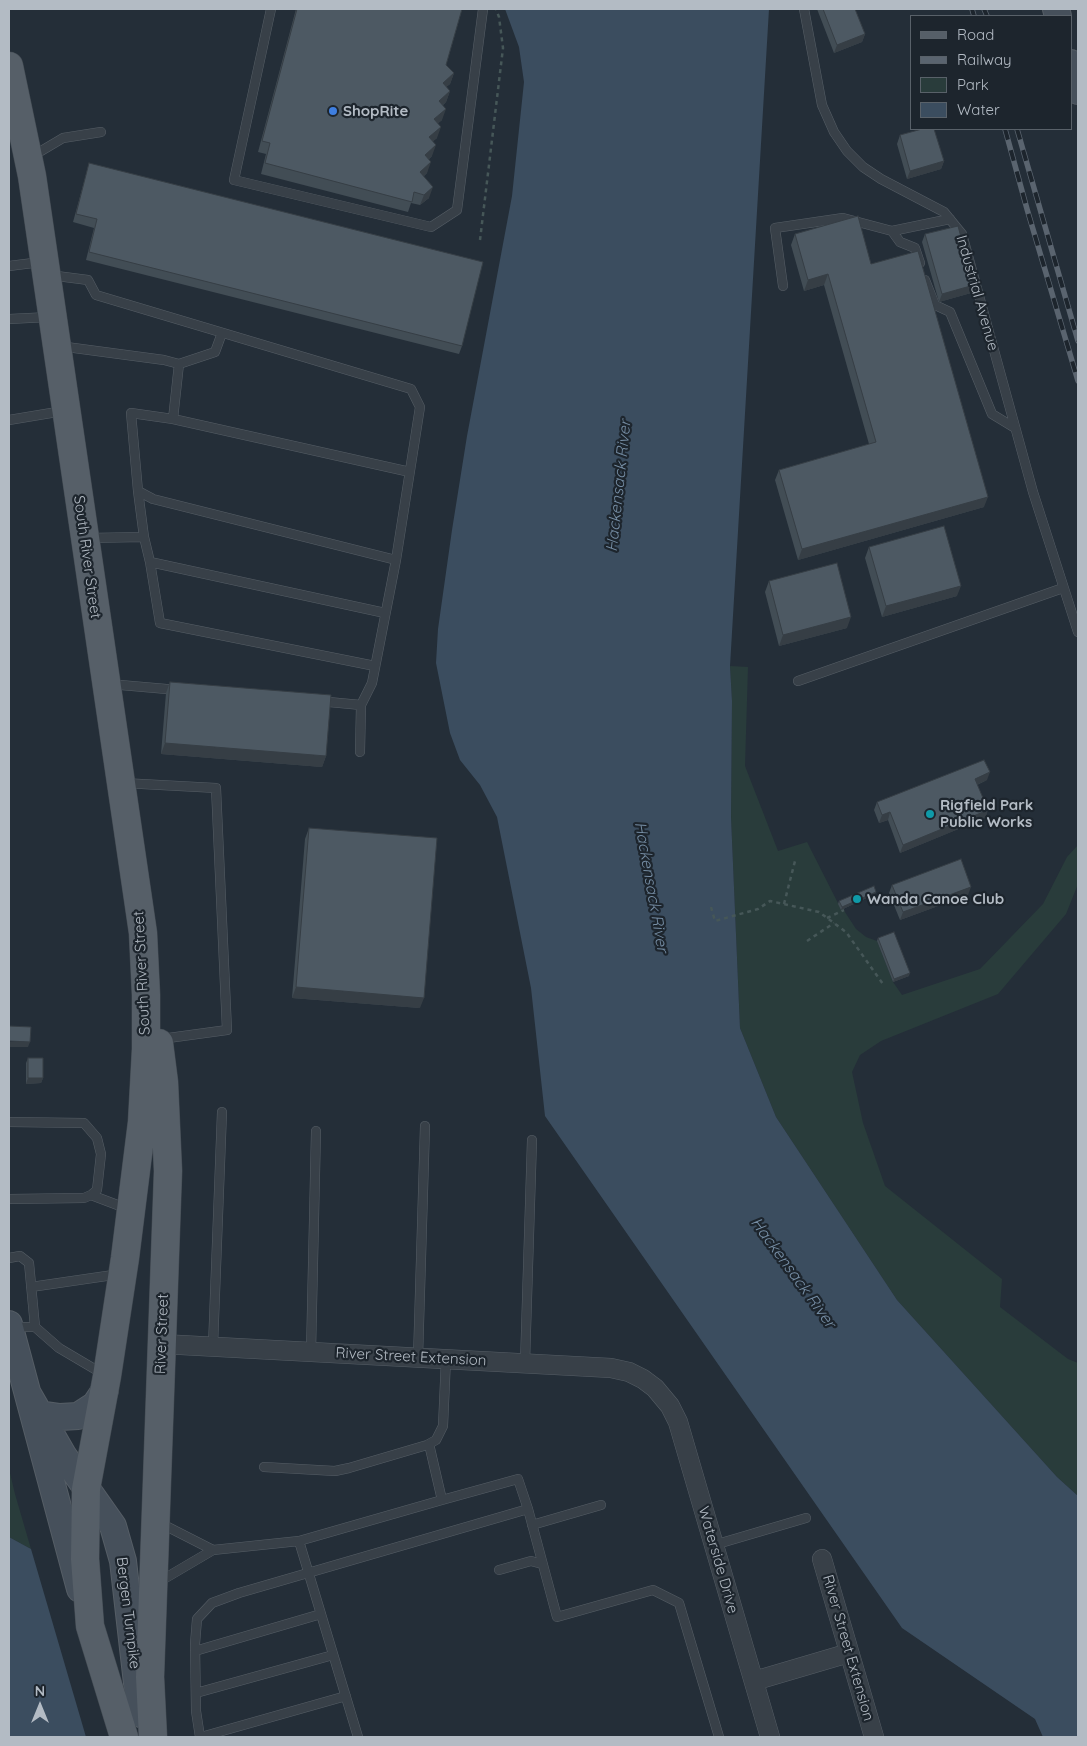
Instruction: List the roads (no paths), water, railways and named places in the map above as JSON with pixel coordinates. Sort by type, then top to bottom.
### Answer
[{"type":"main road","name":"South River Street","points":[[9,66],[19,129],[28,159],[45,268],[143,933],[146,995],[152,1045]]},
{"type":"main road","points":[[1072,67],[1078,91]]},
{"type":"main road","points":[[90,1626],[85,1559],[86,1489],[106,1383],[123,1274],[152,1045]]},
{"type":"main road","name":"River Street","points":[[152,1045],[164,1082],[168,1171],[150,1677],[153,1737]]},
{"type":"main road","name":"Bergen Turnpike","points":[[15,1326],[90,1626],[124,1737]]},
{"type":"main road","points":[[34,1404],[60,1418],[78,1416],[94,1405],[106,1383]]},
{"type":"main road","name":"Bergen Turnpike","points":[[34,1404],[63,1455],[113,1526],[123,1561],[138,1692],[148,1737]]},
{"type":"street","name":"River Street Extension","points":[[162,1344],[611,1368],[629,1372],[655,1388]]},
{"type":"street","name":"Waterside Drive","points":[[655,1388],[670,1406],[678,1422],[770,1737]]},
{"type":"street","name":"River Street Extension","points":[[822,1559],[874,1737]]},
{"type":"street","points":[[754,1681],[850,1653]]},
{"type":"lane","points":[[271,9],[234,180],[431,227],[458,210],[483,9]]},
{"type":"lane","name":"Industrial Avenue","points":[[804,9],[822,105],[834,132],[847,151],[863,167],[881,180],[944,212],[962,234],[1032,492],[1078,632]]},
{"type":"lane","points":[[28,159],[63,138],[101,132]]},
{"type":"lane","points":[[783,286],[775,228],[843,218],[892,231],[950,219]]},
{"type":"lane","points":[[892,231],[900,242],[915,248],[935,305],[950,312],[992,414],[1015,428]]},
{"type":"lane","points":[[9,266],[45,268],[88,280],[96,295],[411,389],[420,407],[396,560],[376,666],[372,683],[361,704],[360,752]]},
{"type":"lane","points":[[9,318],[52,316]]},
{"type":"lane","points":[[56,346],[164,360],[179,364],[215,352],[222,333]]},
{"type":"lane","points":[[173,419],[179,364]]},
{"type":"lane","points":[[9,420],[66,411]]},
{"type":"lane","points":[[376,666],[160,623],[144,537],[131,413],[173,419],[410,472]]},
{"type":"lane","points":[[138,491],[153,499],[396,560]]},
{"type":"lane","points":[[84,538],[144,537]]},
{"type":"lane","points":[[150,562],[386,613]]},
{"type":"lane","points":[[798,681],[1063,588]]},
{"type":"lane","points":[[106,684],[184,690]]},
{"type":"lane","points":[[312,701],[361,704]]},
{"type":"lane","points":[[120,783],[216,788],[227,1030],[152,1045]]},
{"type":"lane","points":[[213,1346],[222,1112]]},
{"type":"lane","points":[[9,1122],[84,1123],[97,1138],[101,1154],[97,1190],[91,1196],[84,1198],[9,1199]]},
{"type":"lane","points":[[418,1358],[425,1126]]},
{"type":"lane","points":[[310,1352],[316,1131]]},
{"type":"lane","points":[[525,1364],[532,1140]]},
{"type":"lane","points":[[91,1196],[131,1210]]},
{"type":"lane","points":[[9,1258],[20,1256],[29,1264],[31,1287],[15,1326],[59,1348],[106,1383]]},
{"type":"lane","points":[[31,1287],[123,1274]]},
{"type":"lane","points":[[264,1467],[335,1471],[429,1444],[436,1440],[443,1426],[446,1359]]},
{"type":"lane","points":[[429,1444],[442,1500]]},
{"type":"lane","points":[[154,1584],[213,1550],[299,1542],[518,1480],[557,1617],[653,1590],[679,1603],[720,1737]]},
{"type":"lane","points":[[532,1525],[602,1505]]},
{"type":"lane","points":[[346,1696],[201,1737],[196,1711],[195,1650],[197,1619],[212,1604],[239,1593],[528,1510]]},
{"type":"lane","points":[[714,1545],[806,1518]]},
{"type":"lane","points":[[156,1522],[213,1550]]},
{"type":"lane","points":[[299,1542],[357,1737]]},
{"type":"lane","points":[[499,1570],[531,1561],[542,1564]]},
{"type":"lane","points":[[195,1650],[321,1614]]},
{"type":"lane","points":[[196,1693],[333,1655]]},
{"type":"water","name":"Hackensack River","points":[[505,9],[769,9],[730,666],[732,701],[731,817],[740,1028],[776,1117],[897,1300],[1057,1477],[1078,1496],[1078,1737],[1043,1737],[1035,1719],[902,1628],[545,1116],[531,988],[497,817],[480,785],[460,760],[450,733],[436,663],[438,629],[467,436],[512,196],[524,82],[519,47]]},
{"type":"water","points":[[9,1537],[31,1549],[86,1737],[9,1737]]},
{"type":"railway","points":[[972,9],[974,15]]},
{"type":"railway","points":[[984,9],[987,15]]},
{"type":"railway","points":[[1005,130],[1078,381]]},
{"type":"railway","points":[[1017,130],[1078,341]]},
{"type":"place","name":"ShopRite","points":[[333,111]]},
{"type":"place","name":"Rigfield Park Public Works","points":[[930,814]]},
{"type":"place","name":"Wanda Canoe Club","points":[[857,899]]}]
